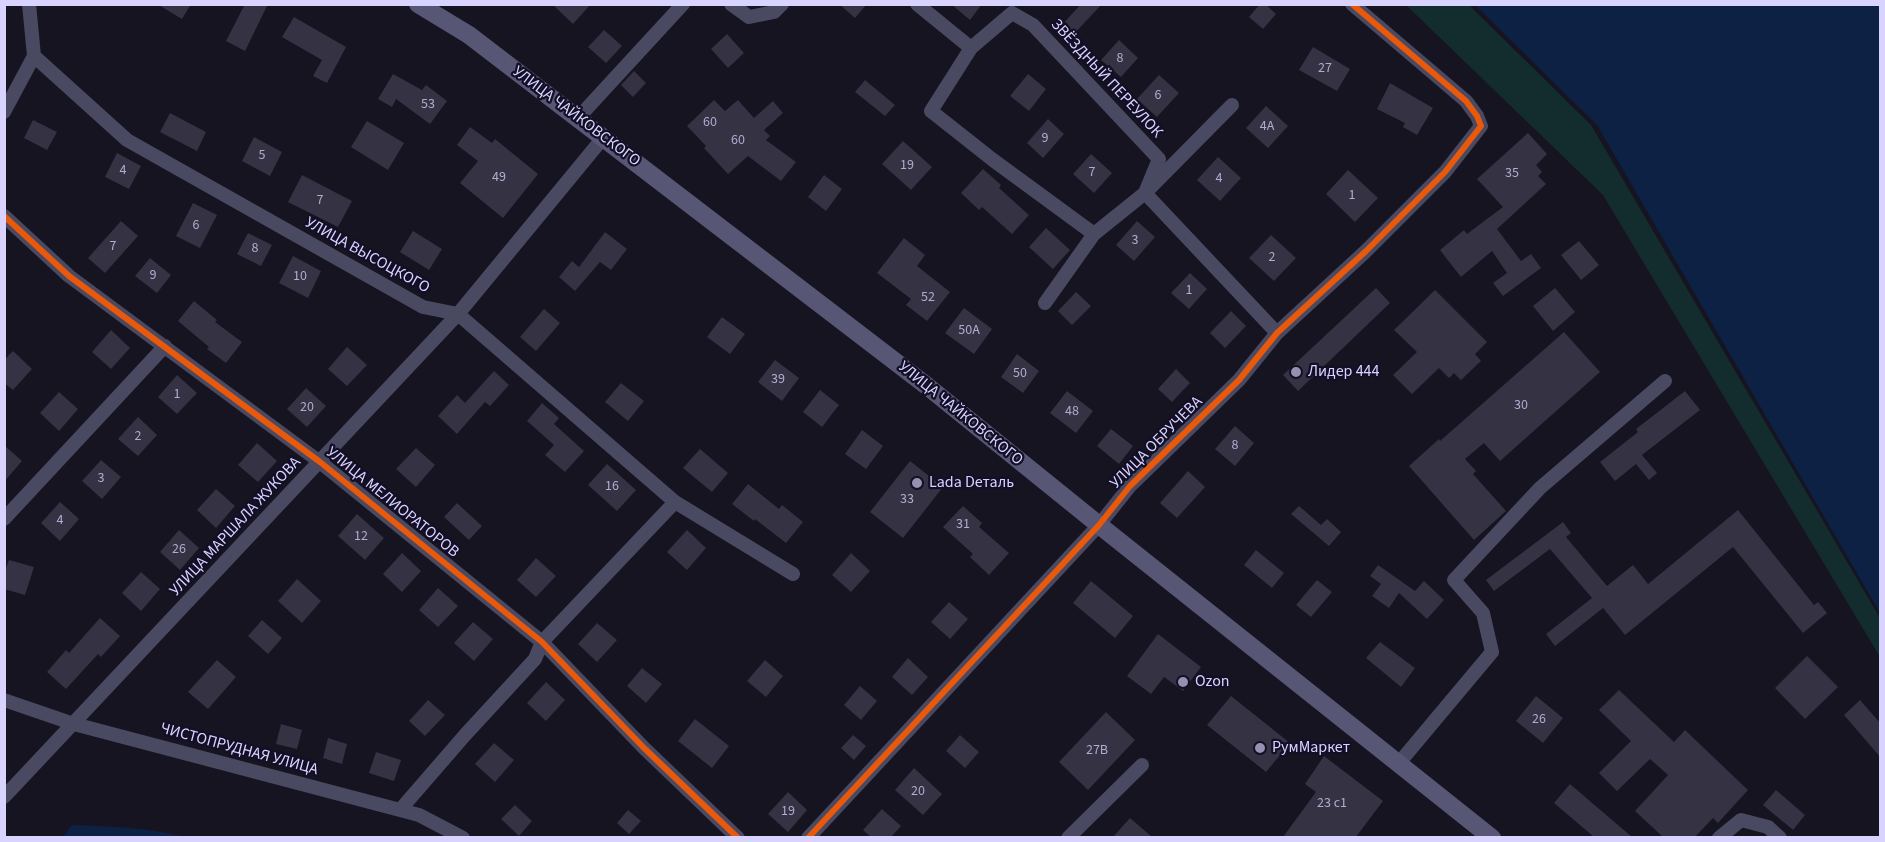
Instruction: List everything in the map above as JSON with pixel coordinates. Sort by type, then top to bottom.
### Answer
[{"type":"main road","name":"УЛИЦА ЧАЙКОВСКОГО","points":[[418,4],[469,35],[927,386],[1492,837]]},
{"type":"street","points":[[4,112],[34,56],[29,4]]},
{"type":"street","points":[[578,118],[683,4]]},
{"type":"street","points":[[731,4],[749,17],[774,12],[782,4]]},
{"type":"street","points":[[917,4],[971,48]]},
{"type":"street","name":"УЛИЦА ОБРУЧЕВА","points":[[808,837],[1099,525],[1130,486],[1239,380],[1277,333],[1366,251],[1445,172],[1481,126],[1466,101],[1352,4]]},
{"type":"street","name":"ЗВЁЗДНЫЙ ПЕРЕУЛОК","points":[[1094,234],[931,111],[971,48],[1012,13],[1033,25],[1159,159],[1145,193]]},
{"type":"street","name":"УЛИЦА ВЫСОЦКОГО","points":[[34,56],[128,140],[423,308],[458,314]]},
{"type":"street","name":"ЗВЁЗДНЫЙ ПЕРЕУЛОК","points":[[1046,303],[1094,234],[1145,193],[1232,105]]},
{"type":"street","name":"УЛИЦА МАРШАЛА ЖУКОВА","points":[[4,797],[458,314],[603,138]]},
{"type":"street","points":[[1145,193],[1277,333]]},
{"type":"street","name":"УЛИЦА МЕЛИОРАТОРОВ","points":[[4,216],[69,276],[320,462],[542,642],[644,748],[738,837]]},
{"type":"street","points":[[458,314],[675,502],[793,574]]},
{"type":"street","points":[[4,519],[165,346]]},
{"type":"street","points":[[1399,763],[1492,652],[1483,612],[1454,580],[1540,488],[1665,381]]},
{"type":"street","points":[[400,810],[535,659],[542,642],[675,502]]},
{"type":"street","name":"ЧИСТОПРУДНАЯ УЛИЦА","points":[[4,700],[74,724],[419,815],[463,837]]},
{"type":"street","points":[[1068,837],[1142,765]]},
{"type":"street","points":[[1719,837],[1741,820],[1768,827],[1780,837]]},
{"type":"green space","points":[[1406,5],[1469,5],[1591,125],[1880,618],[1880,657],[1603,195]]},
{"type":"water","points":[[1475,5],[1880,5],[1880,613],[1597,125]]},
{"type":"water","points":[[72,825],[158,831],[186,837],[63,837]]},
{"type":"building","points":[[157,4],[191,4],[182,19]]},
{"type":"building","points":[[245,4],[268,4],[245,51],[226,41]]},
{"type":"building","points":[[552,4],[591,4],[573,24]]},
{"type":"building","points":[[839,4],[867,4],[855,18]]},
{"type":"building","points":[[951,4],[982,4],[970,20]]},
{"type":"building","points":[[1081,4],[1102,4],[1072,36],[1061,26]]},
{"type":"building","points":[[1260,4],[1265,4],[1276,14],[1263,29],[1249,17]]},
{"type":"building","points":[[294,17],[346,47],[327,83],[313,76],[322,60],[282,37]]},
{"type":"building","points":[[604,30],[622,46],[606,63],[588,47]]},
{"type":"building","points":[[727,34],[744,53],[728,68],[711,49]]},
{"type":"building","points":[[1119,40],[1138,58],[1121,77],[1101,60]]},
{"type":"building","points":[[1313,47],[1350,69],[1337,91],[1299,70]]},
{"type":"building","points":[[634,71],[646,83],[633,97],[621,85]]},
{"type":"building","points":[[393,74],[422,90],[426,85],[447,101],[430,124],[396,99],[392,107],[378,99]]},
{"type":"building","points":[[1028,74],[1046,89],[1029,111],[1010,96]]},
{"type":"building","points":[[1159,75],[1179,93],[1157,117],[1137,99]]},
{"type":"building","points":[[865,80],[895,105],[885,116],[855,92]]},
{"type":"building","points":[[1390,83],[1433,108],[1417,135],[1403,127],[1405,123],[1377,109]]},
{"type":"building","points":[[714,100],[725,111],[738,100],[754,118],[773,101],[783,113],[764,130],[770,136],[766,140],[796,162],[781,181],[748,156],[728,174],[704,148],[706,146],[687,126]]},
{"type":"building","points":[[1266,106],[1288,126],[1268,148],[1246,128]]},
{"type":"building","points":[[170,113],[206,132],[197,151],[160,132]]},
{"type":"building","points":[[1048,119],[1064,134],[1043,158],[1027,143]]},
{"type":"building","points":[[33,120],[57,132],[47,150],[24,138]]},
{"type":"building","points":[[367,121],[404,143],[388,170],[351,147]]},
{"type":"building","points":[[470,127],[492,143],[495,139],[538,174],[503,218],[460,183],[478,161],[457,145]]},
{"type":"building","points":[[1528,133],[1547,154],[1536,165],[1542,172],[1538,176],[1546,184],[1497,229],[1521,261],[1531,254],[1541,268],[1503,296],[1493,283],[1507,273],[1492,251],[1461,277],[1440,250],[1464,230],[1467,234],[1503,207],[1477,179]]},
{"type":"building","points":[[254,137],[282,152],[270,176],[242,161]]},
{"type":"building","points":[[903,141],[932,167],[911,190],[882,164]]},
{"type":"building","points":[[117,153],[141,166],[129,189],[105,177]]},
{"type":"building","points":[[1091,154],[1112,173],[1094,193],[1073,174]]},
{"type":"building","points":[[1218,157],[1241,178],[1220,201],[1197,180]]},
{"type":"building","points":[[983,169],[1001,185],[999,188],[1029,215],[1012,234],[982,207],[979,210],[961,193]]},
{"type":"building","points":[[1348,170],[1378,198],[1355,222],[1326,194]]},
{"type":"building","points":[[302,175],[352,201],[338,227],[288,202]]},
{"type":"building","points":[[824,175],[842,189],[826,211],[808,197]]},
{"type":"building","points":[[193,203],[217,215],[200,248],[176,236]]},
{"type":"building","points":[[121,221],[138,236],[105,273],[88,258]]},
{"type":"building","points":[[1137,221],[1155,237],[1134,261],[1116,245]]},
{"type":"building","points":[[1046,228],[1070,250],[1053,269],[1029,247]]},
{"type":"building","points":[[413,231],[442,249],[429,270],[400,252]]},
{"type":"building","points":[[605,232],[627,249],[611,270],[600,262],[575,291],[559,277],[572,261],[579,267]]},
{"type":"building","points":[[248,233],[272,245],[261,266],[237,254]]},
{"type":"building","points":[[1271,235],[1296,258],[1274,281],[1249,258]]},
{"type":"building","points":[[904,238],[925,255],[917,266],[950,292],[927,321],[906,305],[911,299],[877,273]]},
{"type":"building","points":[[1579,241],[1599,265],[1581,280],[1561,255]]},
{"type":"building","points":[[293,256],[321,271],[308,298],[279,283]]},
{"type":"building","points":[[150,258],[171,275],[157,293],[135,276]]},
{"type":"building","points":[[1190,273],[1207,289],[1189,309],[1171,293]]},
{"type":"building","points":[[1376,288],[1390,303],[1298,391],[1283,375]]},
{"type":"building","points":[[1555,288],[1575,312],[1553,331],[1533,306]]},
{"type":"building","points":[[1435,290],[1487,342],[1475,354],[1481,361],[1461,380],[1454,373],[1449,378],[1439,368],[1412,394],[1393,375],[1417,352],[1394,330]]},
{"type":"building","points":[[1076,292],[1091,306],[1072,325],[1058,311]]},
{"type":"building","points":[[194,301],[217,320],[215,322],[242,342],[226,363],[207,349],[209,347],[178,321]]},
{"type":"building","points":[[964,308],[992,329],[974,354],[945,333]]},
{"type":"building","points":[[544,309],[560,323],[536,351],[520,337]]},
{"type":"building","points":[[1231,311],[1246,326],[1225,348],[1210,333]]},
{"type":"building","points":[[722,317],[745,334],[730,354],[707,337]]},
{"type":"building","points":[[111,330],[130,348],[111,369],[92,352]]},
{"type":"building","points":[[1564,332],[1600,372],[1500,461],[1484,443],[1465,459],[1476,471],[1473,474],[1506,511],[1474,540],[1409,466]]},
{"type":"building","points":[[347,347],[367,365],[347,386],[328,369]]},
{"type":"building","points":[[13,351],[32,369],[13,390],[4,383],[4,360]]},
{"type":"building","points":[[1017,354],[1039,371],[1023,393],[1001,377]]},
{"type":"building","points":[[775,360],[799,378],[782,401],[758,382]]},
{"type":"building","points":[[1176,369],[1190,383],[1172,402],[1158,389]]},
{"type":"building","points":[[494,371],[509,385],[490,406],[485,402],[457,434],[438,416],[457,395],[465,403]]},
{"type":"building","points":[[177,375],[197,393],[177,414],[158,397]]},
{"type":"building","points":[[621,383],[644,401],[628,421],[605,402]]},
{"type":"building","points":[[306,388],[326,406],[307,427],[287,409]]},
{"type":"building","points":[[820,390],[839,405],[822,427],[803,412]]},
{"type":"building","points":[[1067,391],[1093,411],[1076,433],[1050,413]]},
{"type":"building","points":[[1685,391],[1700,410],[1642,455],[1657,473],[1649,480],[1636,464],[1615,481],[1600,462],[1638,432],[1636,429]]},
{"type":"building","points":[[59,392],[78,409],[59,431],[40,413]]},
{"type":"building","points":[[542,403],[559,418],[554,424],[584,451],[565,472],[545,455],[554,445],[527,421]]},
{"type":"building","points":[[138,417],[157,435],[138,456],[118,439]]},
{"type":"building","points":[[1235,426],[1254,443],[1235,466],[1215,449]]},
{"type":"building","points":[[1111,429],[1133,446],[1119,464],[1097,446]]},
{"type":"building","points":[[862,430],[883,446],[866,469],[845,454]]},
{"type":"building","points":[[257,443],[277,461],[258,482],[238,465]]},
{"type":"building","points":[[4,445],[22,461],[4,482]]},
{"type":"building","points":[[416,448],[435,465],[416,487],[396,469]]},
{"type":"building","points":[[700,449],[728,473],[712,492],[683,468]]},
{"type":"building","points":[[101,460],[121,477],[102,499],[82,481]]},
{"type":"building","points":[[910,461],[943,487],[903,538],[870,512]]},
{"type":"building","points":[[607,464],[636,490],[617,511],[588,485]]},
{"type":"building","points":[[1188,471],[1205,487],[1177,518],[1160,503]]},
{"type":"building","points":[[748,484],[779,509],[782,505],[803,522],[786,543],[732,504]]},
{"type":"building","points":[[216,489],[235,506],[216,528],[197,510]]},
{"type":"building","points":[[60,502],[79,519],[60,541],[41,523]]},
{"type":"building","points":[[457,503],[482,526],[469,540],[444,517]]},
{"type":"building","points":[[963,506],[982,523],[979,527],[1009,553],[989,575],[970,557],[973,554],[943,527]]},
{"type":"building","points":[[1299,506],[1321,525],[1327,519],[1341,532],[1329,546],[1291,514]]},
{"type":"building","points":[[1738,510],[1814,605],[1818,602],[1827,613],[1803,633],[1733,547],[1625,635],[1603,608],[1555,646],[1546,634],[1592,598],[1550,549],[1494,591],[1486,580],[1563,522],[1571,533],[1566,537],[1607,586],[1633,565],[1648,584]]},
{"type":"building","points":[[357,514],[384,538],[365,560],[338,536]]},
{"type":"building","points":[[179,530],[199,548],[180,570],[160,552]]},
{"type":"building","points":[[687,530],[706,548],[687,570],[667,552]]},
{"type":"building","points":[[1256,550],[1284,573],[1272,588],[1244,565]]},
{"type":"building","points":[[402,553],[421,571],[402,592],[383,574]]},
{"type":"building","points":[[851,553],[870,571],[851,592],[832,575]]},
{"type":"building","points":[[536,558],[556,576],[536,597],[517,580]]},
{"type":"building","points":[[9,560],[34,567],[25,595],[4,589],[4,573]]},
{"type":"building","points":[[1378,565],[1415,591],[1424,581],[1444,600],[1427,619],[1399,593],[1389,608],[1372,596],[1381,584],[1370,576]]},
{"type":"building","points":[[141,572],[160,589],[141,611],[122,593]]},
{"type":"building","points":[[297,579],[321,601],[302,623],[278,601]]},
{"type":"building","points":[[1317,580],[1332,592],[1311,617],[1296,605]]},
{"type":"building","points":[[1091,581],[1133,616],[1115,638],[1073,603]]},
{"type":"building","points":[[438,588],[458,606],[438,627],[419,610]]},
{"type":"building","points":[[949,602],[968,619],[950,639],[931,622]]},
{"type":"building","points":[[100,618],[120,636],[101,657],[98,654],[66,689],[47,672],[66,650],[69,653]]},
{"type":"building","points":[[262,620],[282,638],[268,654],[248,636]]},
{"type":"building","points":[[473,622],[493,639],[474,661],[454,643]]},
{"type":"building","points":[[597,623],[617,640],[597,662],[578,644]]},
{"type":"building","points":[[1158,634],[1201,667],[1183,691],[1164,677],[1151,694],[1127,676]]},
{"type":"building","points":[[1380,642],[1415,668],[1401,687],[1366,658]]},
{"type":"building","points":[[1807,656],[1838,687],[1805,719],[1775,688]]},
{"type":"building","points":[[908,658],[928,677],[912,695],[892,677]]},
{"type":"building","points":[[217,660],[236,677],[208,709],[188,692]]},
{"type":"building","points":[[765,660],[783,676],[766,697],[747,681]]},
{"type":"building","points":[[642,668],[662,684],[646,703],[627,686]]},
{"type":"building","points":[[546,682],[565,700],[546,721],[527,703]]},
{"type":"building","points":[[860,686],[877,701],[861,720],[844,705]]},
{"type":"building","points":[[1619,690],[1674,742],[1685,730],[1748,790],[1718,823],[1713,818],[1695,837],[1663,837],[1635,811],[1668,775],[1650,759],[1617,791],[1599,773],[1631,741],[1599,710]]},
{"type":"building","points":[[1231,696],[1290,743],[1266,772],[1207,725]]},
{"type":"building","points":[[1536,696],[1563,718],[1543,743],[1516,721]]},
{"type":"building","points":[[428,700],[445,715],[425,736],[409,721]]},
{"type":"building","points":[[1860,700],[1881,724],[1881,758],[1844,715]]},
{"type":"building","points":[[1106,712],[1135,740],[1088,790],[1059,762]]},
{"type":"building","points":[[695,719],[729,746],[712,768],[678,741]]},
{"type":"building","points":[[281,724],[302,730],[297,749],[276,744]]},
{"type":"building","points":[[853,735],[866,746],[854,760],[841,748]]},
{"type":"building","points":[[960,735],[979,752],[965,768],[946,751]]},
{"type":"building","points":[[328,738],[347,744],[342,764],[323,758]]},
{"type":"building","points":[[494,743],[514,760],[495,782],[475,764]]},
{"type":"building","points":[[376,752],[401,760],[394,781],[369,773]]},
{"type":"building","points":[[1324,756],[1383,801],[1356,837],[1283,837],[1316,792],[1305,784]]},
{"type":"building","points":[[914,768],[942,794],[923,815],[895,790]]},
{"type":"building","points":[[1570,784],[1632,837],[1594,837],[1554,803]]},
{"type":"building","points":[[1776,790],[1805,815],[1793,830],[1763,805]]},
{"type":"building","points":[[788,792],[807,810],[788,832],[768,814]]},
{"type":"building","points":[[515,805],[532,821],[519,836],[501,819]]},
{"type":"building","points":[[882,809],[901,826],[891,837],[871,837],[863,830]]},
{"type":"building","points":[[628,810],[641,821],[629,834],[617,823]]},
{"type":"building","points":[[1130,818],[1152,837],[1113,837]]},
{"type":"cycle path","points":[[808,838],[1099,525],[1130,486],[1239,380],[1277,333],[1366,251],[1445,172],[1481,126],[1466,101],[1352,4]]},
{"type":"cycle path","points":[[4,216],[69,276],[320,462],[542,642],[644,748],[738,838]]},
{"type":"place","name":"Лидер 444","points":[[1296,372]]},
{"type":"place","name":"Lada Dеталь","points":[[917,483]]},
{"type":"place","name":"Ozon","points":[[1183,682]]},
{"type":"place","name":"РумМаркет","points":[[1260,748]]}]
